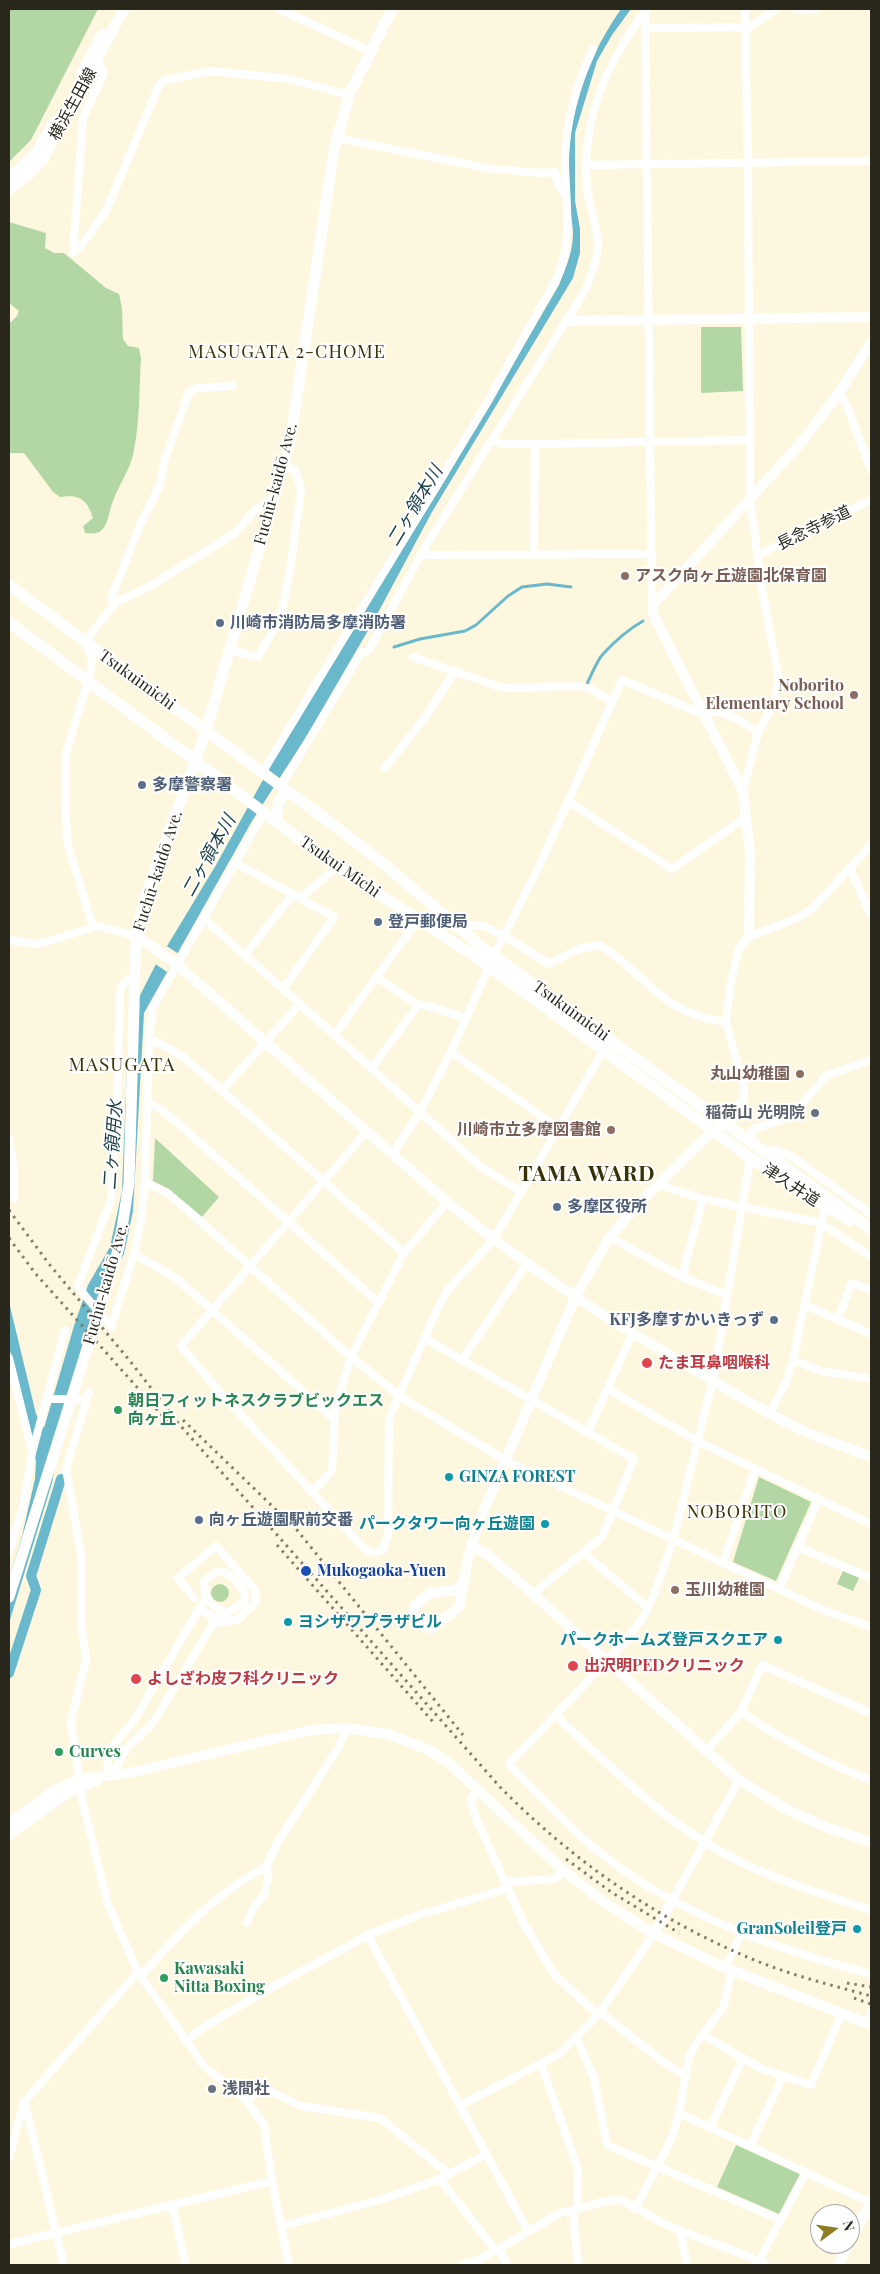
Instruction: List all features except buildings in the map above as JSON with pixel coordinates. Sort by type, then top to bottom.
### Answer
[{"type":"main road","name":"横浜生田線","points":[[9,180],[36,152],[61,111],[116,9]]},
{"type":"main road","name":"横浜生田線","points":[[9,190],[28,175],[43,159],[124,9]]},
{"type":"main road","name":"Fuchū-kaidō Ave.","points":[[9,1597],[119,1247],[129,1183],[136,936],[145,898],[206,731],[295,418],[337,138],[349,95],[392,9]]},
{"type":"main road","name":"Tsukuimichi","points":[[9,585],[379,860],[454,924],[494,955],[871,1229]]},
{"type":"main road","name":"Tsukuimichi","points":[[9,622],[263,812]]},
{"type":"main road","points":[[277,822],[278,804],[282,787]]},
{"type":"main road","name":"Tsukui Michi","points":[[263,812],[337,867],[489,966],[713,1132]]},
{"type":"main road","name":"津久井道","points":[[713,1132],[750,1158],[871,1234]]},
{"type":"street","points":[[279,9],[370,51]]},
{"type":"street","points":[[743,791],[758,733],[774,700],[779,679],[750,498],[745,9]]},
{"type":"street","points":[[646,28],[745,27],[750,26],[776,9]]},
{"type":"street","points":[[796,9],[815,9]]},
{"type":"street","points":[[646,10],[652,606],[654,616],[743,791],[751,866],[748,937]]},
{"type":"street","points":[[282,787],[362,652],[370,648],[421,555],[586,289],[598,246],[587,190],[586,165],[592,116],[608,69],[646,10]]},
{"type":"street","points":[[264,773],[436,488],[554,285],[565,262],[569,228],[566,196],[566,134],[582,71],[593,48]]},
{"type":"street","points":[[97,60],[104,73],[83,118],[73,253],[79,250],[107,209],[160,85],[165,80],[211,71],[290,78],[349,95]]},
{"type":"street","points":[[337,138],[492,169],[515,169],[542,174],[555,172],[558,185],[566,196]]},
{"type":"street","points":[[586,165],[871,161]]},
{"type":"street","points":[[566,320],[871,317]]},
{"type":"street","points":[[652,606],[800,444],[839,393],[871,342]]},
{"type":"street","points":[[115,603],[111,600],[114,591],[139,527],[160,485],[165,459],[189,392],[197,388],[233,386]]},
{"type":"street","points":[[839,393],[847,406],[871,470]]},
{"type":"street","points":[[493,441],[502,444],[535,444],[749,440]]},
{"type":"street","points":[[534,554],[535,444]]},
{"type":"street","points":[[230,650],[258,657],[280,618],[289,577],[301,489],[295,470],[282,465]]},
{"type":"street","points":[[92,927],[67,842],[65,777],[66,752],[89,682],[92,659],[85,642],[115,603],[152,585],[235,533],[256,509],[272,498]]},
{"type":"street","name":"長念寺参道","points":[[758,556],[871,500]]},
{"type":"street","points":[[421,555],[651,554]]},
{"type":"street","points":[[413,657],[503,688],[579,686],[591,689],[612,702]]},
{"type":"street","points":[[385,768],[427,715],[454,672]]},
{"type":"street","points":[[392,1155],[420,1112],[451,1052],[494,955],[537,871],[622,680],[703,714],[719,712],[738,719],[758,733]]},
{"type":"street","points":[[568,801],[672,869],[746,817]]},
{"type":"street","points":[[135,975],[122,985],[120,992],[117,1105],[111,1200],[78,1285],[111,1327],[134,1254],[141,1219],[145,1182],[149,1038],[153,1006],[175,963],[204,918],[263,812]]},
{"type":"street","points":[[464,1581],[455,1590],[430,1593],[414,1606],[413,1612],[425,1626],[433,1628],[459,1607],[472,1545],[505,1460],[575,1298],[610,1237],[657,1184],[713,1132],[726,1124],[735,1115],[743,1100],[744,1087],[726,1022],[735,963],[740,948],[748,937],[797,918],[812,909],[871,845]]},
{"type":"street","points":[[236,863],[334,917],[283,989]]},
{"type":"street","points":[[301,898],[337,867]]},
{"type":"street","points":[[850,868],[871,915]]},
{"type":"street","points":[[245,955],[293,894]]},
{"type":"street","points":[[204,918],[480,1166],[521,1192]]},
{"type":"street","points":[[335,1034],[418,920]]},
{"type":"street","points":[[454,924],[482,926],[504,936],[548,964],[579,949],[600,945],[672,1005],[705,1020],[726,1022]]},
{"type":"street","points":[[9,940],[34,944],[97,926],[136,936],[175,963],[392,1155],[493,1240],[526,1264],[632,1334],[770,1413],[804,1431],[871,1456]]},
{"type":"street","points":[[378,977],[418,1005],[425,1005],[465,1018]]},
{"type":"street","points":[[222,1090],[300,1004]]},
{"type":"street","points":[[372,1068],[418,1005]]},
{"type":"street","points":[[149,1038],[182,1056],[404,1253]]},
{"type":"street","points":[[366,1132],[249,1265],[181,1346],[218,1390],[368,1552],[378,1552],[383,1550],[387,1541],[388,1531],[388,1427],[424,1338],[448,1290],[493,1240],[610,1039]]},
{"type":"street","points":[[451,1052],[558,1128]]},
{"type":"street","points":[[751,1142],[751,1132],[756,1128],[790,1118],[826,1076],[871,1060]]},
{"type":"street","points":[[147,1102],[162,1110],[180,1125],[378,1302]]},
{"type":"street","points":[[9,1138],[14,1170],[14,1198]]},
{"type":"street","points":[[766,1153],[773,1149],[790,1156],[871,1214]]},
{"type":"street","points":[[750,1158],[713,1380],[699,1442],[673,1541],[648,1608],[630,1635],[607,1661],[509,1764],[555,1812],[594,1848],[673,1899],[741,1933],[787,1950],[871,1974]]},
{"type":"street","points":[[145,1182],[167,1194],[351,1356],[400,1396],[505,1460],[673,1541],[823,1610],[871,1627]]},
{"type":"street","points":[[657,1184],[703,1199],[820,1222],[871,1257]]},
{"type":"street","points":[[682,1277],[703,1199]]},
{"type":"street","points":[[312,1492],[332,1471],[334,1419],[351,1356],[404,1253],[447,1202]]},
{"type":"street","points":[[770,1413],[786,1382],[793,1360],[820,1222],[826,1207]]},
{"type":"street","points":[[610,1237],[682,1277],[728,1295]]},
{"type":"street","points":[[134,1254],[175,1277],[334,1419]]},
{"type":"street","points":[[462,1360],[526,1264]]},
{"type":"street","points":[[838,1320],[852,1283],[871,1290]]},
{"type":"street","points":[[805,1304],[871,1334]]},
{"type":"street","points":[[9,1551],[23,1507],[33,1449],[50,1399],[65,1330]]},
{"type":"street","points":[[588,1432],[632,1334]]},
{"type":"street","points":[[424,1338],[634,1459],[611,1511],[602,1537],[533,1594]]},
{"type":"street","points":[[9,1358],[33,1449]]},
{"type":"street","points":[[793,1360],[821,1371],[871,1379]]},
{"type":"street","points":[[608,1389],[699,1442],[871,1524]]},
{"type":"street","points":[[50,1399],[85,1397],[66,1470],[81,1554],[81,1622],[86,1660],[71,1722],[79,1783],[108,1904],[140,1974],[186,2041],[204,2066],[247,2101],[264,2125],[272,2181],[289,2265]]},
{"type":"street","points":[[723,1564],[755,1469]]},
{"type":"street","points":[[778,1589],[820,1499]]},
{"type":"street","points":[[472,1545],[488,1555],[533,1594],[739,1780],[784,1808],[824,1826],[871,1842]]},
{"type":"street","points":[[194,1598],[178,1578],[216,1546],[255,1590],[256,1602],[238,1619],[216,1623]]},
{"type":"street","points":[[798,1547],[871,1578]]},
{"type":"street","points":[[583,1552],[648,1608]]},
{"type":"street","points":[[109,1776],[117,1767],[125,1750],[153,1723],[216,1623],[217,1616],[236,1608],[246,1596],[229,1574],[218,1571],[204,1581],[206,1597],[212,1606],[226,1612]]},
{"type":"street","points":[[109,1776],[107,1765],[112,1747],[135,1718],[206,1597]]},
{"type":"street","points":[[196,1614],[201,1612],[210,1614],[216,1623]]},
{"type":"street","points":[[706,1751],[741,1712],[762,1665],[871,1712]]},
{"type":"street","points":[[741,1712],[784,1741],[871,1780]]},
{"type":"street","points":[[556,1716],[637,1791],[705,1842],[753,1867],[871,1910]]},
{"type":"street","points":[[9,1822],[52,1792],[96,1775],[109,1776],[302,1731],[347,1728],[388,1734],[429,1750],[449,1763],[564,1872],[604,1902],[654,1934],[729,1969],[870,2024],[871,2012]]},
{"type":"street","points":[[248,1923],[254,1908],[264,1894],[268,1880],[267,1866],[276,1845],[338,1748],[347,1728]]},
{"type":"street","points":[[460,2106],[558,2055],[599,2013],[654,1934],[739,1780]]},
{"type":"street","points":[[9,1835],[79,1783]]},
{"type":"street","points":[[478,1789],[471,1800],[476,1818],[508,1885],[524,1924],[554,1975],[599,2013],[685,2076]]},
{"type":"street","points":[[9,2157],[24,2102],[197,1914],[239,1882],[267,1866]]},
{"type":"street","points":[[186,2041],[204,2027],[260,1994],[368,1936],[422,1914],[508,1885],[555,1879],[564,1872]]},
{"type":"street","points":[[635,2209],[671,2140],[679,2113],[689,2058],[723,2008],[729,1969],[741,1933]]},
{"type":"street","points":[[368,1936],[528,2231]]},
{"type":"street","points":[[703,2035],[762,2069],[811,2085],[842,2013]]},
{"type":"street","points":[[576,2036],[594,2078],[606,2145],[781,2220]]},
{"type":"street","points":[[710,2128],[743,2058]]},
{"type":"street","points":[[541,2064],[578,2169],[576,2209],[578,2265]]},
{"type":"street","points":[[750,2146],[783,2076]]},
{"type":"street","points":[[247,2101],[262,2087],[301,2106],[380,2118],[449,2174]]},
{"type":"street","points":[[24,2102],[64,2265]]},
{"type":"street","points":[[679,2113],[871,2202],[860,2223]]},
{"type":"street","points":[[282,2226],[380,2200],[440,2179],[487,2154]]},
{"type":"street","points":[[461,2265],[479,2260],[562,2212],[618,2200],[680,2231],[702,2237],[762,2263],[781,2220],[806,2172]]},
{"type":"street","points":[[440,2179],[497,2249],[507,2265]]},
{"type":"street","points":[[9,2244],[272,2181]]},
{"type":"street","points":[[172,2205],[186,2265]]},
{"type":"street","points":[[680,2231],[688,2265]]},
{"type":"street","points":[[838,2265],[844,2254]]},
{"type":"green space","points":[[9,9],[98,9],[31,140],[9,162]]},
{"type":"green space","points":[[9,222],[46,233],[45,248],[54,253],[64,253],[106,288],[119,294],[122,308],[123,339],[128,346],[139,348],[141,358],[139,407],[133,455],[103,529],[93,534],[85,533],[83,526],[93,518],[85,502],[72,496],[60,497],[53,492],[24,453],[9,453],[9,324],[19,311],[9,303]]},
{"type":"green space","points":[[701,327],[741,327],[743,391],[701,393]]},
{"type":"green space","points":[[155,1138],[219,1197],[202,1217],[169,1189],[153,1181]]},
{"type":"green space","points":[[759,1477],[811,1502],[776,1581],[733,1562]]},
{"type":"green space","points":[[843,1571],[859,1578],[853,1591],[837,1584]]},
{"type":"green space","points":[[220,1584],[226,1587],[229,1593],[226,1599],[220,1602],[214,1599],[211,1593],[214,1587]]},
{"type":"green space","points":[[736,2145],[800,2174],[779,2214],[717,2187]]},
{"type":"water","points":[[621,9],[631,9],[612,35],[597,61],[575,133],[575,201],[580,229],[580,253],[573,278],[432,512],[373,622],[306,737],[252,821],[144,1013],[133,1211],[124,1254],[96,1302],[84,1339],[65,1410],[52,1483],[9,1623],[9,1579],[22,1536],[35,1479],[36,1462],[9,1346],[9,1302],[36,1414],[44,1428],[88,1285],[110,1247],[122,1191],[129,1017],[155,966],[216,865],[291,729],[447,477],[559,285],[570,255],[573,239],[568,197],[568,164],[574,117],[586,73],[607,31]]},
{"type":"pier","points":[[165,945],[179,954],[167,972],[154,963]]},
{"type":"waterway","points":[[394,647],[420,639],[465,631],[476,625],[508,596],[522,587],[547,584],[571,587]]},
{"type":"waterway","points":[[586,686],[603,654],[622,636],[643,621]]},
{"type":"waterway","points":[[9,1673],[36,1590],[31,1576],[61,1479]]},
{"type":"railway","points":[[9,1210],[49,1264],[130,1361],[179,1424],[500,1787],[528,1814],[617,1886],[682,1926],[766,1965],[871,1996]]},
{"type":"railway","points":[[9,1238],[35,1273],[169,1423]]},
{"type":"railway","points":[[183,1420],[297,1530],[463,1735]]},
{"type":"railway","points":[[277,1545],[434,1723]]},
{"type":"railway","points":[[566,1859],[611,1892],[679,1933]]},
{"type":"railway","points":[[847,1983],[871,1987]]},
{"type":"railway","points":[[854,1998],[871,2004]]},
{"type":"place","name":"アスク向ヶ丘遊園北保育園","points":[[625,576]]},
{"type":"place","name":"川崎市消防局多摩消防署","points":[[220,623]]},
{"type":"place","name":"Noborito Elementary School","points":[[854,695]]},
{"type":"place","name":"多摩警察署","points":[[142,785]]},
{"type":"place","name":"登戸郵便局","points":[[378,922]]},
{"type":"place","name":"丸山幼稚園","points":[[800,1074]]},
{"type":"place","name":"稲荷山 光明院","points":[[815,1113]]},
{"type":"place","name":"川崎市立多摩図書館","points":[[611,1130]]},
{"type":"place","name":"多摩区役所","points":[[557,1207]]},
{"type":"place","name":"KFJ多摩すかいきっず","points":[[774,1320]]},
{"type":"place","name":"たま耳鼻咽喉科","points":[[647,1363]]},
{"type":"place","name":"朝日フィットネスクラブビックエス 向ヶ丘","points":[[118,1410]]},
{"type":"place","name":"GINZA FOREST","points":[[449,1477]]},
{"type":"place","name":"向ヶ丘遊園駅前交番","points":[[199,1520]]},
{"type":"place","name":"パークタワー向ヶ丘遊園","points":[[545,1524]]},
{"type":"place","name":"Mukogaoka-Yuen","points":[[306,1571]]},
{"type":"place","name":"玉川幼稚園","points":[[675,1590]]},
{"type":"place","name":"ヨシザワプラザビル","points":[[288,1622]]},
{"type":"place","name":"パークホームズ登戸スクエア","points":[[778,1640]]},
{"type":"place","name":"出沢明PEDクリニック","points":[[573,1666]]},
{"type":"place","name":"よしざわ皮フ科クリニック","points":[[136,1679]]},
{"type":"place","name":"Curves","points":[[59,1752]]},
{"type":"place","name":"GranSoleil登戸","points":[[857,1929]]},
{"type":"place","name":"Kawasaki Nitta Boxing","points":[[164,1978]]},
{"type":"place","name":"浅間社","points":[[212,2089]]},
{"type":"district","name":"MASUGATA 2-CHOME","points":[[287,352]]},
{"type":"district","name":"MASUGATA","points":[[122,1065]]},
{"type":"district","name":"TAMA WARD","points":[[587,1174]]},
{"type":"district","name":"NOBORITO","points":[[737,1512]]},
{"type":"water label","name":"二ヶ領本川","points":[[415,506]]},
{"type":"water label","name":"二ヶ領本川","points":[[209,856]]},
{"type":"water label","name":"二ヶ領用水","points":[[113,1145]]}]
